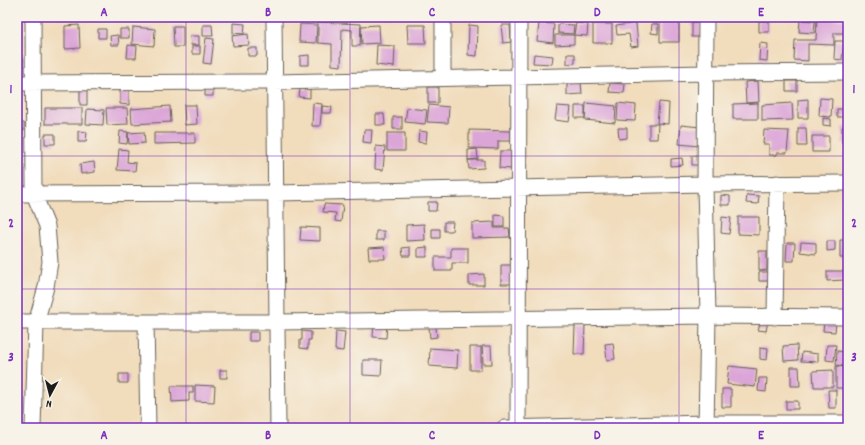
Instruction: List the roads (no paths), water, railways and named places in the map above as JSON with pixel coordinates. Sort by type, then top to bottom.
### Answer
[{"type":"street","points":[[33,17],[32,83],[34,194],[47,226],[50,262],[46,287],[36,323],[33,428]]},
{"type":"street","points":[[274,17],[278,428]]},
{"type":"street","points":[[443,17],[443,78]]},
{"type":"street","points":[[518,428],[519,17]]},
{"type":"street","points":[[706,17],[705,184],[708,316],[706,425]]},
{"type":"street","points":[[17,83],[275,82],[706,73],[848,72]]},
{"type":"street","points":[[775,317],[777,183]]},
{"type":"street","points":[[17,194],[276,192],[705,184],[848,183]]},
{"type":"street","points":[[17,322],[276,322],[708,316],[848,317]]},
{"type":"street","points":[[146,322],[148,428]]},
{"type":"street","points":[[504,428],[848,423]]}]
